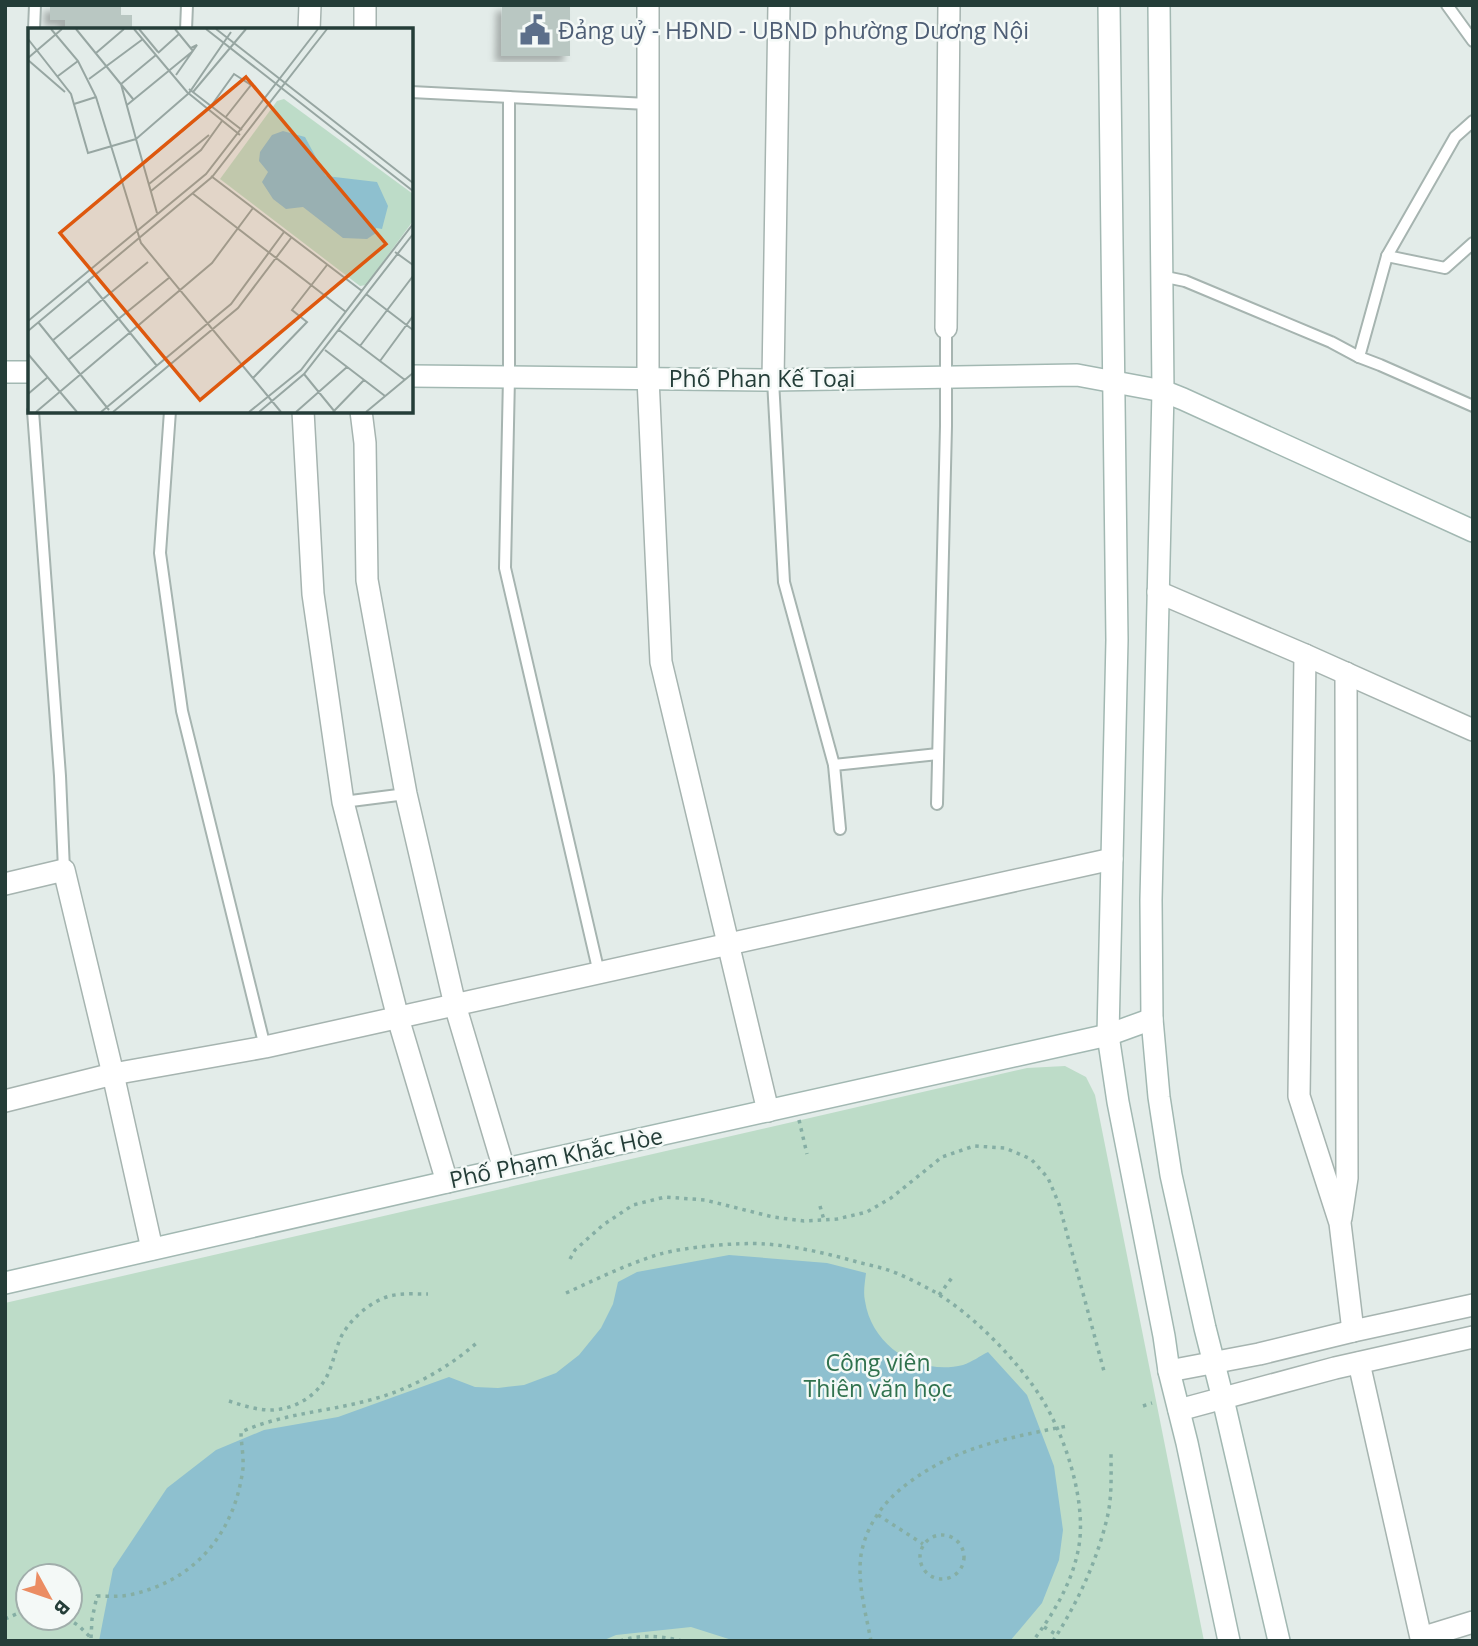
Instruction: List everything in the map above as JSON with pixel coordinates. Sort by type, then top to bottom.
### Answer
[{"type":"street","points":[[309,28],[310,5]]},
{"type":"street","points":[[365,5],[365,28]]},
{"type":"street","points":[[649,5],[648,378],[661,662],[768,1111]]},
{"type":"street","points":[[773,380],[779,5]]},
{"type":"street","points":[[946,328],[949,5]]},
{"type":"street","points":[[1109,5],[1117,640],[1108,1035],[1118,1102],[1169,1371],[1230,1641]]},
{"type":"street","points":[[1159,5],[1163,391],[1151,908],[1152,1019],[1159,1097],[1171,1175],[1279,1641]]},
{"type":"street","points":[[5,372],[28,372]]},
{"type":"street","name":"Phố Phan Kế Toại","points":[[413,376],[773,380],[1077,375],[1163,391],[1473,531]]},
{"type":"street","points":[[303,413],[313,594],[344,802],[398,1018],[447,1181]]},
{"type":"street","points":[[361,413],[365,443],[367,580],[406,794],[454,1005],[504,1169]]},
{"type":"street","points":[[1158,592],[1473,730]]},
{"type":"street","points":[[1305,655],[1299,1097],[1340,1223],[1353,1331]]},
{"type":"street","points":[[1340,1223],[1347,1178],[1346,673]]},
{"type":"street","points":[[5,1101],[113,1074],[265,1047],[1112,859]]},
{"type":"street","points":[[5,884],[64,870],[152,1250]]},
{"type":"street","name":"Phố Phạm Khắc Hòe","points":[[5,1283],[447,1181],[1108,1035],[1152,1019]]},
{"type":"street","points":[[1169,1371],[1259,1354],[1473,1305]]},
{"type":"street","points":[[1179,1410],[1359,1363],[1473,1337]]},
{"type":"street","points":[[1359,1363],[1421,1638],[1473,1622]]},
{"type":"lane","points":[[34,5],[34,28]]},
{"type":"lane","points":[[186,28],[187,5]]},
{"type":"lane","points":[[1447,5],[1473,41]]},
{"type":"lane","points":[[413,92],[648,104]]},
{"type":"lane","points":[[509,96],[509,377],[505,568],[599,973]]},
{"type":"lane","points":[[1359,357],[1387,256],[1455,137],[1473,121]]},
{"type":"lane","points":[[1387,256],[1446,268],[1473,243]]},
{"type":"lane","points":[[1161,276],[1185,281],[1331,342],[1359,357],[1473,406]]},
{"type":"lane","points":[[937,804],[946,328]]},
{"type":"lane","points":[[773,380],[784,582],[834,765],[840,829]]},
{"type":"lane","points":[[33,413],[59,762],[64,870]]},
{"type":"lane","points":[[170,413],[160,553],[182,711],[265,1047]]},
{"type":"lane","points":[[834,765],[938,754]]},
{"type":"lane","points":[[344,802],[406,794]]},
{"type":"path","points":[[795,1105],[807,1154]]},
{"type":"path","points":[[570,1259],[575,1250],[603,1225],[633,1205],[666,1198],[705,1200],[773,1217],[804,1221],[837,1219],[867,1212],[891,1198],[942,1157],[974,1146],[1005,1148],[1031,1159],[1048,1178],[1059,1204],[1105,1375]]},
{"type":"path","points":[[820,1206],[824,1220]]},
{"type":"path","points":[[566,1293],[663,1253],[694,1248],[764,1244],[824,1253],[887,1269],[939,1295],[998,1344],[1037,1391],[1056,1428],[1075,1480],[1080,1507],[1081,1532],[1078,1552],[1059,1604],[1033,1641]]},
{"type":"path","points":[[939,1295],[954,1275]]},
{"type":"path","points":[[229,1401],[267,1410],[285,1409],[302,1402],[315,1392],[325,1378],[342,1335],[355,1317],[372,1304],[389,1296],[428,1294]]},
{"type":"path","points":[[84,1631],[91,1638],[97,1596],[127,1595],[162,1586],[193,1567],[218,1540],[235,1507],[243,1472],[241,1432],[273,1420],[388,1395],[440,1371],[479,1341]]},
{"type":"path","points":[[1143,1406],[1152,1403]]},
{"type":"path","points":[[871,1641],[860,1563],[867,1533],[877,1515],[899,1490],[926,1470],[951,1457],[1003,1439],[1067,1426]]},
{"type":"path","points":[[1053,1641],[1080,1594],[1095,1557],[1108,1515],[1111,1454]]},
{"type":"path","points":[[877,1515],[923,1544]]},
{"type":"path","points":[[935,1536],[950,1536],[961,1545],[964,1560],[961,1567],[951,1577],[944,1579],[930,1576],[921,1565],[920,1551],[923,1544],[935,1536]]},
{"type":"path","points":[[1044,1627],[1057,1635]]},
{"type":"path","points":[[620,1641],[661,1636],[682,1641]]},
{"type":"green space","name":"Công viên Thiên văn học","points":[[1065,1066],[1086,1077],[1095,1095],[1204,1641],[5,1641],[5,1303],[1027,1068]]},
{"type":"water","points":[[729,1255],[827,1263],[866,1273],[864,1298],[869,1317],[887,1344],[900,1354],[915,1362],[946,1367],[963,1365],[988,1352],[1027,1395],[1054,1466],[1063,1530],[1059,1560],[1042,1603],[1010,1641],[735,1641],[691,1627],[616,1635],[602,1641],[99,1641],[113,1569],[167,1488],[216,1450],[264,1430],[338,1417],[449,1377],[475,1387],[498,1388],[524,1385],[556,1373],[579,1355],[601,1328],[613,1304],[618,1282],[637,1272]]},
{"type":"building","points":[[50,5],[121,5],[121,15],[132,15],[132,28],[65,28],[65,20],[50,20]]},
{"type":"building","name":"Đảng uỷ - HĐND - UBND phường Dương Nội","points":[[502,5],[570,5],[570,56],[501,56]]},
{"type":"place","name":"Đảng uỷ - HĐND - UBND phường Dương Nội","points":[[535,30]]}]
